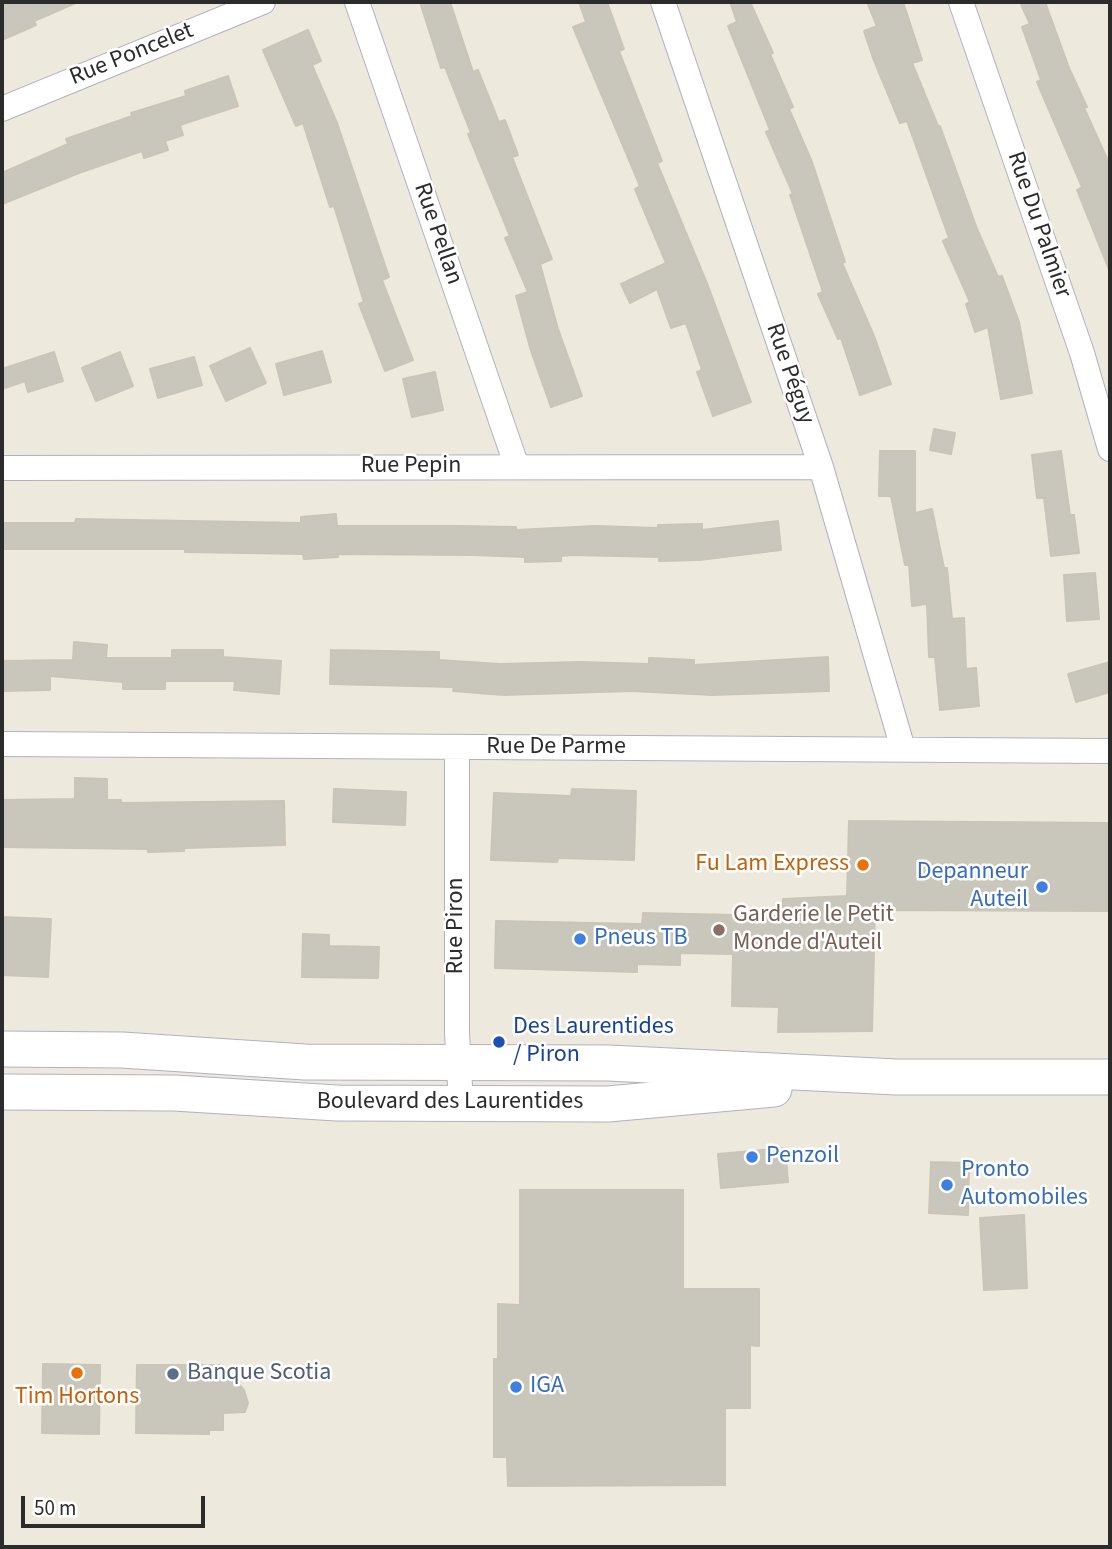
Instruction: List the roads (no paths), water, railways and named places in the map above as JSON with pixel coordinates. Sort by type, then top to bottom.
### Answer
[{"type":"main road","name":"Boulevard des Laurentides","points":[[2,1049],[149,1051],[305,1062],[608,1063],[897,1077],[1110,1077]]},
{"type":"main road","name":"Boulevard des Laurentides","points":[[2,1092],[174,1093],[298,1102],[608,1104],[897,1077]]},
{"type":"street","name":"Rue Poncelet","points":[[2,109],[263,2]]},
{"type":"street","name":"Rue Pellan","points":[[358,2],[517,467]]},
{"type":"street","name":"Rue Péguy","points":[[663,2],[821,467],[903,749]]},
{"type":"street","name":"Rue Du Palmier","points":[[961,2],[1078,340],[1110,449]]},
{"type":"street","name":"Rue Pepin","points":[[2,468],[821,467]]},
{"type":"street","name":"Rue De Parme","points":[[2,744],[1110,751]]},
{"type":"street","name":"Rue Piron","points":[[457,747],[461,1104]]},
{"type":"place","name":"Fu Lam Express","points":[[863,865]]},
{"type":"place","name":"Depanneur Auteil","points":[[1042,887]]},
{"type":"place","name":"Garderie le Petit Monde d'Auteil","points":[[719,930]]},
{"type":"place","name":"Pneus TB","points":[[580,939]]},
{"type":"place","name":"Des Laurentides / Piron","points":[[499,1042]]},
{"type":"place","name":"Penzoil","points":[[752,1157]]},
{"type":"place","name":"Pronto Automobiles","points":[[947,1185]]},
{"type":"place","name":"Tim Hortons","points":[[77,1373]]},
{"type":"place","name":"Banque Scotia","points":[[173,1374]]},
{"type":"place","name":"IGA","points":[[516,1387]]}]
